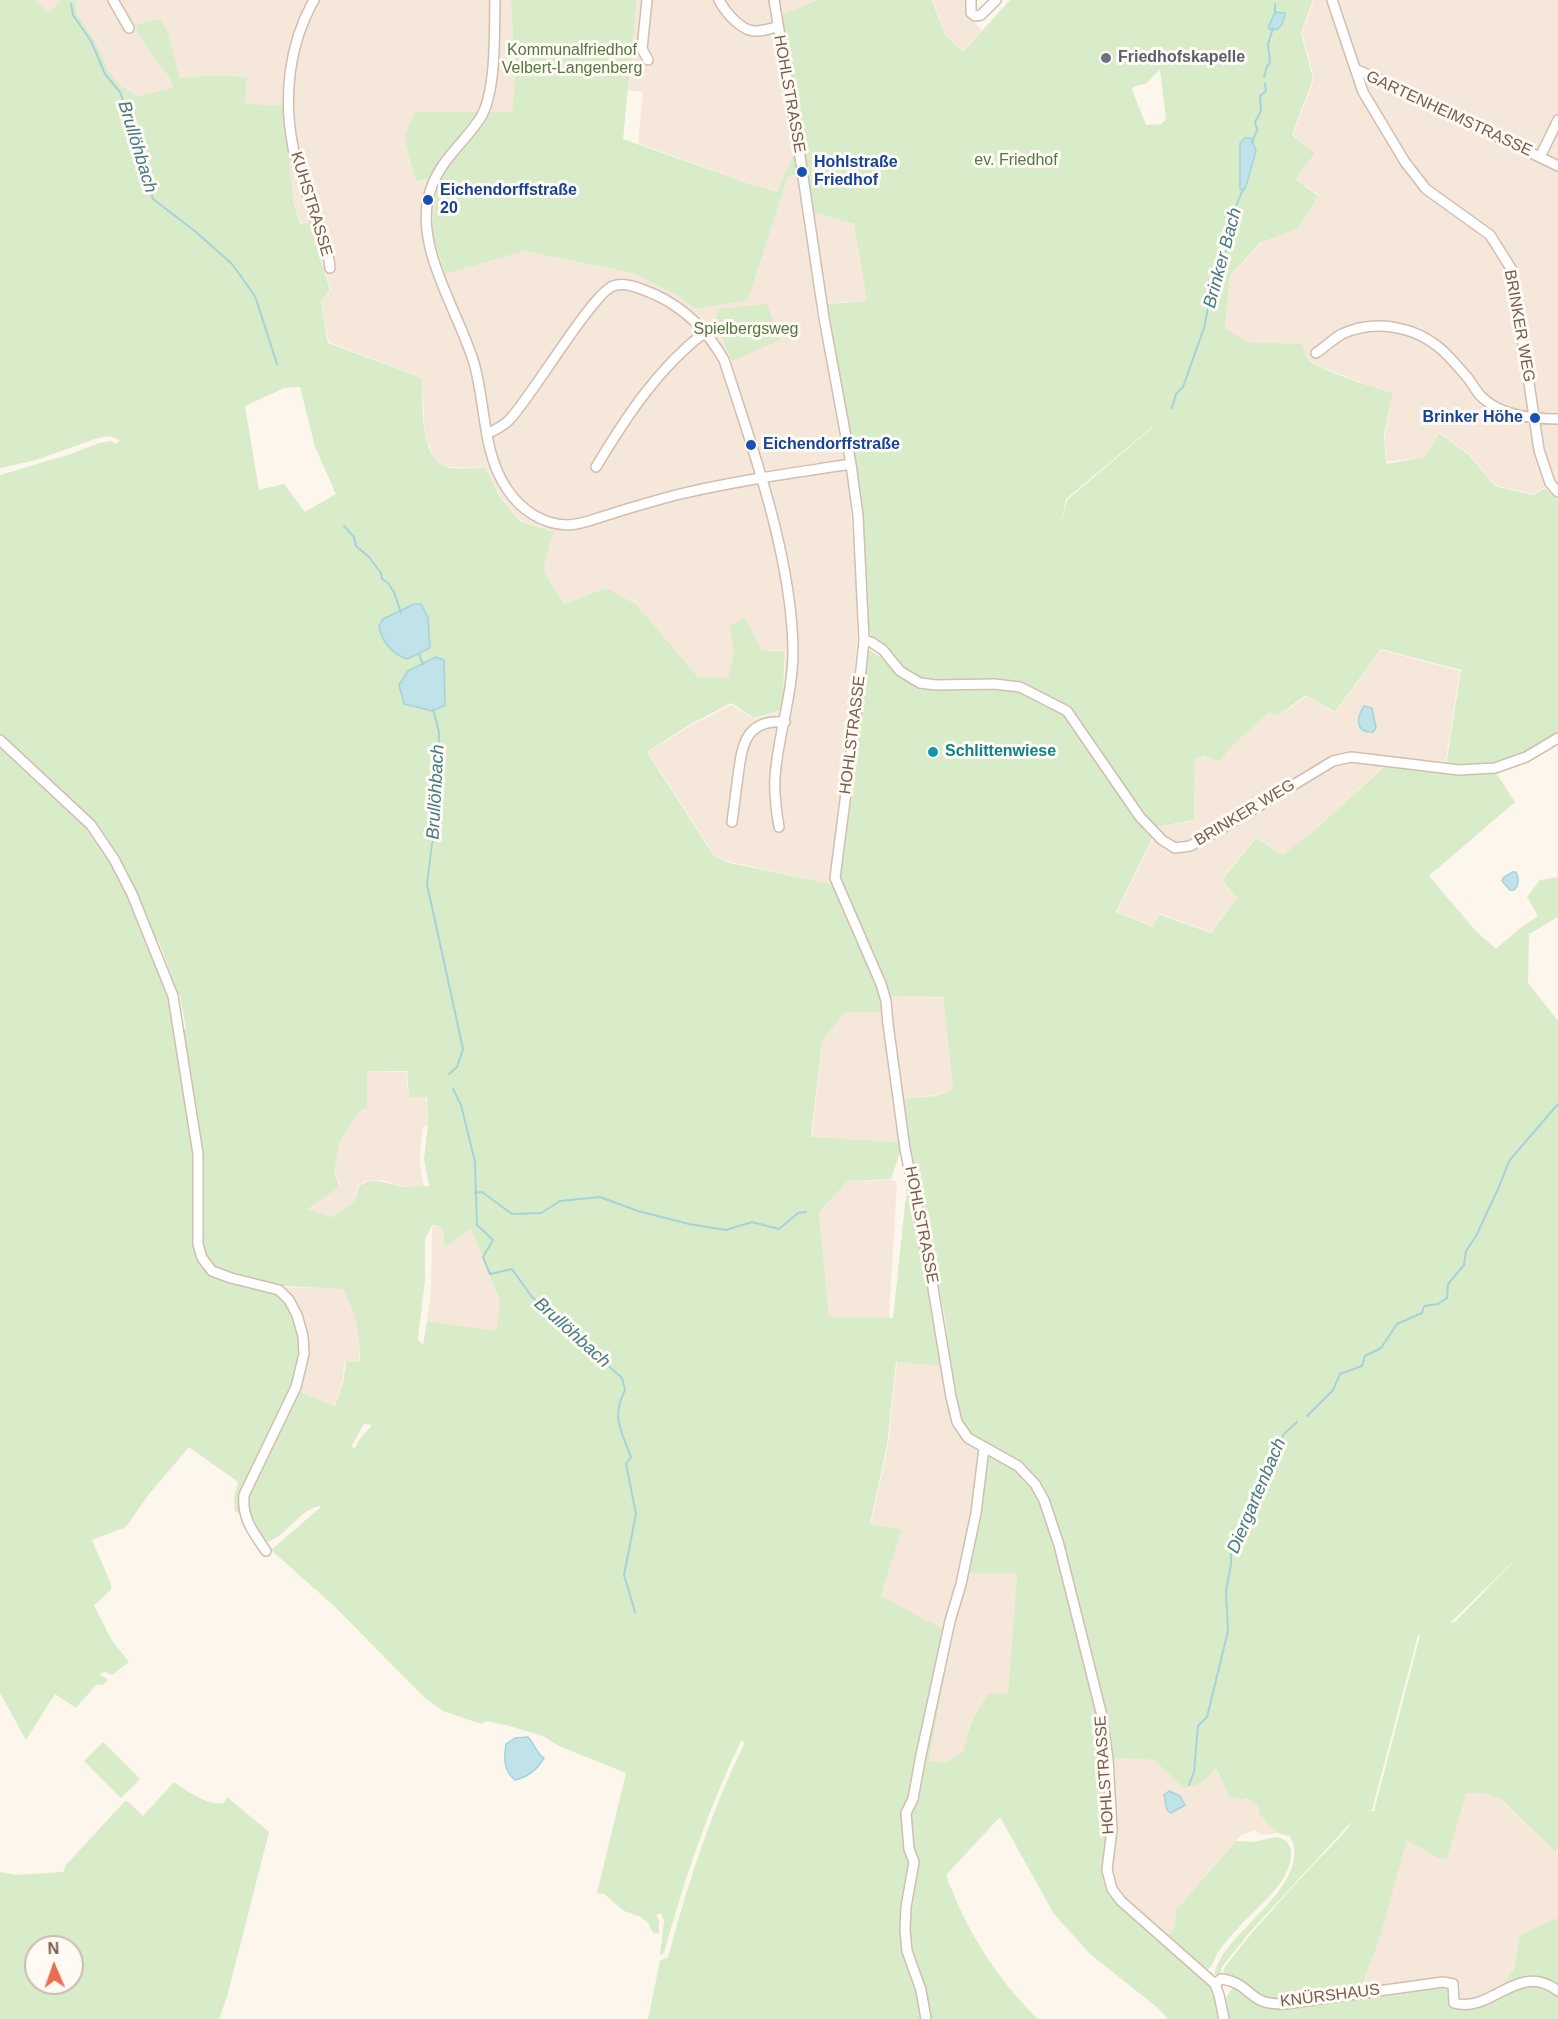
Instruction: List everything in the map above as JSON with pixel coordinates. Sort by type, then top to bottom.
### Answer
[{"type":"street","points":[[113,0],[129,28]]},
{"type":"street","name":"KUHSTRASSE","points":[[314,0],[305,15],[294,48],[289,77],[290,122],[293,148],[330,268]]},
{"type":"street","points":[[495,0],[493,67],[489,98],[480,119],[436,174],[428,201],[427,235],[439,274],[473,361],[480,387],[490,452],[507,490],[528,513],[552,523],[580,524],[648,502],[761,478],[850,464]]},
{"type":"street","points":[[647,0],[642,49],[648,60]]},
{"type":"street","points":[[719,0],[735,20],[749,30],[762,31],[777,27]]},
{"type":"street","name":"HOHLSTRASSE","points":[[774,0],[858,516],[864,640],[836,878],[886,1001],[906,1149],[931,1276],[951,1397],[957,1422],[968,1438],[1018,1466],[1035,1484],[1044,1500],[1059,1545],[1095,1684],[1106,1737],[1112,1829],[1107,1870],[1112,1889],[1121,1901],[1215,1984]]},
{"type":"street","points":[[970,0],[971,13],[975,16],[981,15],[996,0]]},
{"type":"street","name":"BRINKER WEG","points":[[1332,0],[1363,92],[1405,162],[1426,189],[1490,236],[1512,270],[1539,450],[1550,483],[1558,492]]},
{"type":"street","name":"GARTENHEIMSTRASSE","points":[[1357,70],[1478,125],[1558,166]]},
{"type":"street","name":"GARTENHEIMSTRASSE","points":[[1540,157],[1558,120]]},
{"type":"street","points":[[487,434],[510,420],[606,289],[614,285],[624,284],[665,299],[691,316],[716,345],[724,360],[761,478],[782,562],[791,619],[793,655],[790,695],[775,778],[775,803],[779,827]]},
{"type":"street","points":[[1316,353],[1341,335],[1364,327],[1387,326],[1413,333],[1426,338],[1442,350],[1467,377],[1482,399],[1502,411],[1558,420]]},
{"type":"street","points":[[596,467],[616,432],[660,374],[677,354],[705,333]]},
{"type":"street","name":"BRINKER WEG","points":[[864,640],[882,650],[900,671],[920,683],[994,684],[1020,687],[1067,711],[1140,817],[1162,840],[1175,848],[1190,846],[1216,832],[1333,760],[1351,757],[1459,770],[1495,768],[1526,757],[1558,738]]},
{"type":"street","points":[[732,822],[741,752],[747,736],[755,728],[765,723],[785,722]]},
{"type":"street","points":[[0,740],[91,825],[114,859],[132,894],[173,996],[198,1154],[198,1244],[202,1258],[212,1271],[279,1290],[289,1300],[297,1315],[303,1336],[304,1354],[296,1387],[244,1495],[243,1508],[246,1520],[266,1551]]},
{"type":"street","points":[[926,2019],[921,1990],[907,1951],[906,1907],[914,1862],[909,1849],[906,1813],[914,1799],[921,1755],[950,1621],[961,1584],[976,1513],[984,1448]]},
{"type":"street","name":"KNÜRSHAUS","points":[[1215,1984],[1221,1979],[1230,1980],[1242,1985],[1263,2002],[1285,2004],[1443,1982],[1453,1984],[1454,2003],[1459,2004],[1476,2002],[1531,1980],[1545,1982],[1558,1991]]},
{"type":"street","points":[[1215,1984],[1220,1995],[1224,2019]]},
{"type":"shaded area","points":[[35,0],[62,0],[48,12]]},
{"type":"shaded area","points":[[76,0],[511,0],[515,78],[512,112],[405,135],[416,183],[442,174],[433,200],[432,234],[445,274],[523,251],[632,273],[675,294],[695,309],[748,300],[788,177],[802,172],[808,211],[854,224],[867,301],[815,304],[842,440],[856,575],[857,641],[852,707],[831,884],[731,862],[715,856],[648,752],[690,726],[731,705],[755,719],[782,711],[786,650],[762,651],[744,619],[729,626],[734,653],[728,679],[698,677],[636,604],[606,588],[564,604],[543,570],[552,532],[520,520],[501,497],[486,468],[445,467],[434,458],[425,435],[422,378],[329,342],[321,301],[331,290],[310,222],[301,224],[293,199],[245,104],[247,77],[215,75],[180,78],[168,33],[156,61],[170,78],[174,88],[137,96],[121,86],[110,73],[94,39],[77,15]]},
{"type":"shaded area","points":[[637,0],[818,0],[783,14],[799,150],[793,155],[777,192],[638,143],[643,92],[628,90]]},
{"type":"shaded area","points":[[933,0],[971,0],[975,16],[974,22],[982,30],[963,52],[945,35]]},
{"type":"shaded area","points":[[1314,0],[1558,0],[1558,499],[1545,487],[1533,494],[1495,485],[1469,454],[1439,432],[1425,457],[1386,462],[1385,433],[1393,393],[1316,365],[1307,358],[1302,344],[1247,342],[1225,328],[1230,277],[1261,243],[1298,229],[1319,195],[1296,179],[1315,153],[1293,135],[1314,79],[1302,33]]},
{"type":"shaded area","points":[[1381,650],[1460,671],[1445,765],[1386,764],[1318,827],[1283,855],[1256,837],[1221,880],[1237,898],[1211,932],[1158,913],[1153,926],[1117,912],[1154,837],[1155,827],[1194,821],[1195,758],[1206,757],[1220,762],[1229,749],[1268,713],[1280,715],[1307,696],[1335,713]]},
{"type":"shaded area","points":[[889,996],[943,998],[953,1089],[936,1095],[902,1099],[901,1142],[812,1137],[822,1041],[845,1012],[883,1013]]},
{"type":"shaded area","points":[[367,1071],[406,1072],[409,1100],[426,1097],[428,1125],[423,1127],[420,1153],[424,1187],[405,1187],[382,1180],[365,1181],[358,1186],[355,1201],[330,1217],[306,1209],[338,1188],[339,1181],[334,1170],[339,1144],[358,1112],[367,1108]]},
{"type":"shaded area","points":[[892,1180],[897,1182],[889,1318],[829,1318],[819,1212],[848,1181]]},
{"type":"shaded area","points":[[432,1226],[442,1227],[445,1248],[471,1229],[500,1301],[501,1313],[497,1331],[427,1321],[431,1291]]},
{"type":"shaded area","points":[[284,1287],[343,1289],[352,1305],[359,1329],[359,1362],[345,1361],[342,1383],[335,1406],[298,1391],[295,1302]]},
{"type":"shaded area","points":[[897,1362],[942,1366],[947,1403],[955,1425],[981,1450],[968,1538],[1017,1573],[1008,1695],[989,1693],[975,1713],[967,1733],[965,1751],[945,1763],[929,1761],[953,1632],[941,1629],[881,1597],[902,1529],[871,1524],[888,1445]]},
{"type":"shaded area","points":[[1111,1758],[1154,1760],[1184,1788],[1215,1767],[1229,1796],[1241,1800],[1248,1798],[1259,1807],[1259,1814],[1277,1833],[1262,1835],[1255,1830],[1241,1835],[1176,1910],[1175,1926],[1168,1937],[1131,1906],[1115,1888],[1111,1873],[1116,1828]]},
{"type":"shaded area","points":[[1465,1793],[1487,1794],[1500,1799],[1558,1855],[1558,1919],[1520,1935],[1514,1969],[1497,1991],[1468,2001],[1458,1997],[1460,1986],[1454,1978],[1361,1991],[1407,1839],[1438,1859],[1447,1859]]},
{"type":"green space","points":[[0,0],[35,0],[48,12],[62,0],[76,0],[77,15],[94,39],[110,73],[121,86],[137,96],[173,88],[170,78],[156,61],[134,25],[160,19],[168,33],[180,78],[215,75],[247,77],[245,104],[283,106],[293,200],[300,224],[310,223],[330,290],[321,301],[328,343],[422,378],[424,426],[430,451],[444,466],[486,468],[500,497],[520,521],[553,532],[543,570],[564,604],[606,588],[636,604],[698,677],[728,678],[734,653],[729,626],[745,618],[762,651],[785,651],[782,710],[754,718],[731,703],[689,725],[647,752],[714,856],[730,863],[831,884],[843,889],[839,877],[854,785],[867,653],[870,650],[920,685],[993,686],[1018,689],[1064,712],[1087,743],[1096,743],[1070,708],[1022,685],[922,681],[904,669],[872,637],[869,630],[867,573],[859,485],[827,304],[867,301],[854,224],[808,211],[802,172],[788,177],[748,300],[695,309],[675,294],[632,273],[524,251],[445,274],[432,234],[434,200],[443,174],[416,182],[405,135],[415,112],[512,112],[515,78],[511,0],[637,0],[623,139],[777,192],[793,155],[799,150],[777,27],[783,14],[818,0],[932,0],[945,35],[963,52],[1010,0],[1313,0],[1301,33],[1313,79],[1292,135],[1315,153],[1296,179],[1318,196],[1298,229],[1260,243],[1230,276],[1225,328],[1247,342],[1302,344],[1307,358],[1312,363],[1347,378],[1393,393],[1384,433],[1386,464],[1425,457],[1439,433],[1469,455],[1495,486],[1533,495],[1545,488],[1558,500],[1558,744],[1528,761],[1497,772],[1488,764],[1446,765],[1461,670],[1381,649],[1335,712],[1306,695],[1279,715],[1268,713],[1229,749],[1220,762],[1205,756],[1195,758],[1194,820],[1155,827],[1139,807],[1126,808],[1153,837],[1116,912],[1153,927],[1158,914],[1211,933],[1237,898],[1222,880],[1256,838],[1283,855],[1318,827],[1387,764],[1458,773],[1496,773],[1515,802],[1429,876],[1476,931],[1496,949],[1538,916],[1527,897],[1540,880],[1558,877],[1558,917],[1529,934],[1524,932],[1529,935],[1528,983],[1558,1021],[1558,1846],[1556,1853],[1501,1799],[1487,1794],[1466,1793],[1447,1859],[1439,1859],[1407,1840],[1378,1943],[1360,1991],[1271,2001],[1256,1993],[1240,1979],[1223,1975],[1224,1968],[1245,1942],[1352,1821],[1249,1933],[1222,1967],[1220,1976],[1215,1975],[1221,1958],[1230,1945],[1283,1885],[1292,1868],[1294,1852],[1290,1836],[1277,1833],[1259,1814],[1259,1807],[1248,1798],[1241,1800],[1229,1796],[1216,1768],[1202,1783],[1184,1788],[1154,1760],[1111,1758],[1072,1579],[1044,1487],[1020,1464],[974,1438],[956,1410],[945,1317],[909,1147],[902,1099],[936,1096],[953,1089],[943,997],[889,996],[884,1013],[845,1012],[822,1041],[811,1137],[901,1142],[901,1150],[891,1179],[848,1181],[819,1212],[829,1317],[893,1318],[908,1177],[942,1366],[896,1362],[887,1445],[870,1524],[902,1529],[881,1596],[942,1629],[953,1631],[929,1761],[945,1763],[964,1751],[972,1720],[989,1693],[1008,1694],[1017,1573],[966,1573],[987,1452],[1017,1469],[1032,1485],[1042,1502],[1053,1537],[1104,1741],[1109,1809],[1107,1887],[1214,1988],[1220,2019],[1168,2019],[1158,2008],[1090,1954],[1054,1914],[1000,1817],[946,1875],[963,1915],[984,1952],[1009,1987],[1038,2019],[648,2019],[660,1961],[668,1957],[701,1848],[721,1794],[745,1742],[741,1741],[707,1819],[688,1872],[664,1953],[660,1955],[664,1921],[661,1913],[656,1915],[659,1920],[659,1933],[653,1933],[648,1923],[641,1917],[624,1911],[604,1894],[597,1893],[626,1773],[559,1746],[543,1736],[486,1721],[481,1724],[443,1711],[425,1698],[334,1606],[271,1550],[322,1506],[307,1511],[281,1534],[267,1542],[263,1540],[250,1519],[247,1496],[298,1391],[335,1406],[343,1383],[346,1361],[360,1362],[357,1324],[343,1289],[284,1286],[252,1280],[274,1290],[285,1300],[296,1324],[300,1352],[296,1377],[290,1386],[292,1390],[240,1494],[239,1514],[235,1511],[234,1497],[238,1482],[189,1447],[149,1494],[126,1527],[92,1540],[111,1584],[111,1590],[94,1605],[111,1639],[129,1662],[112,1675],[105,1672],[99,1674],[108,1680],[103,1685],[97,1684],[76,1708],[55,1694],[26,1740],[0,1693],[0,475],[74,453],[99,443],[111,441],[116,444],[120,440],[110,436],[98,438],[36,460],[0,468]],"holes":[[[1160,69],[1166,119],[1161,124],[1146,125],[1132,90],[1133,87],[1147,83]],[[300,387],[315,447],[336,494],[305,512],[284,484],[259,490],[245,406],[284,388]],[[1150,424],[1152,428],[1067,500],[1060,528],[1066,499],[1151,428]],[[18,749],[28,758],[20,767],[10,757]],[[147,940],[158,940],[172,976],[163,981]],[[166,990],[180,995],[186,1029],[175,1032]],[[367,1071],[407,1071],[409,1099],[427,1097],[428,1125],[424,1159],[429,1186],[408,1187],[370,1181],[359,1186],[355,1201],[331,1217],[307,1209],[338,1188],[334,1171],[339,1144],[358,1112],[367,1108]],[[432,1225],[442,1227],[445,1248],[471,1229],[500,1301],[497,1331],[427,1321],[423,1345],[418,1339],[425,1279],[425,1239]],[[364,1424],[372,1425],[355,1448],[351,1447]],[[1523,1552],[1455,1622],[1450,1623]],[[1418,1635],[1420,1636],[1374,1811],[1367,1811],[1372,1810]]]},
{"type":"green space","name":"Spielbergsweg","points":[[767,304],[780,340],[732,361],[715,320],[720,309]]},
{"type":"green space","points":[[103,1742],[140,1779],[121,1798],[84,1761]]},
{"type":"green space","points":[[174,1782],[185,1790],[211,1802],[224,1803],[227,1797],[269,1832],[227,1997],[219,2019],[0,2019],[0,1872],[16,1875],[63,1872],[66,1865],[126,1800],[143,1816]]},
{"type":"green space","points":[[1276,1837],[1282,1838],[1290,1846],[1290,1863],[1286,1874],[1272,1893],[1225,1942],[1212,1965],[1206,1970],[1168,1937],[1175,1926],[1176,1910],[1236,1841],[1253,1842]]},
{"type":"green space","points":[[1558,1918],[1558,1988],[1541,1979],[1497,1991],[1514,1969],[1520,1935]]},
{"type":"green space","points":[[1531,1982],[1558,1993],[1558,2019],[1229,2019],[1226,1998],[1233,1987],[1272,2006],[1443,1984],[1451,1988],[1450,2005],[1454,2009]]},
{"type":"water","points":[[1275,12],[1285,13],[1282,24],[1275,30],[1268,28]]},
{"type":"water","points":[[1245,138],[1251,138],[1256,151],[1243,191],[1240,189],[1240,143]]},
{"type":"water","points":[[414,604],[421,604],[428,617],[430,648],[407,659],[388,647],[379,626],[383,619]]},
{"type":"water","points":[[436,657],[444,660],[445,705],[433,711],[404,704],[399,685],[408,671]]},
{"type":"water","points":[[1364,706],[1372,708],[1376,728],[1373,732],[1367,732],[1360,727],[1359,720]]},
{"type":"water","points":[[1513,872],[1517,874],[1518,884],[1514,890],[1510,890],[1502,881],[1504,877]]},
{"type":"water","points":[[528,1737],[544,1758],[532,1772],[515,1780],[505,1764],[506,1744],[515,1738]]},
{"type":"water","points":[[1169,1791],[1180,1796],[1185,1805],[1171,1813],[1167,1810],[1164,1795]]},
{"type":"waterway","name":"Brullöhbach","points":[[71,4],[73,15],[91,41],[105,74],[120,92],[140,150],[141,161],[153,199],[196,232],[232,264],[255,296],[277,364]]},
{"type":"waterway","name":"Brinker Bach","points":[[1275,4],[1275,13]]},
{"type":"waterway","name":"Brinker Bach","points":[[1264,77],[1270,63],[1268,44],[1273,28]]},
{"type":"waterway","name":"Brinker Bach","points":[[1252,143],[1257,130],[1255,122],[1261,111],[1260,96],[1266,91],[1265,83]]},
{"type":"waterway","name":"Brinker Bach","points":[[1172,408],[1176,394],[1183,387],[1204,328],[1209,303],[1228,244],[1227,229],[1243,189]]},
{"type":"waterway","name":"Brullöhbach","points":[[344,526],[354,537],[356,546],[369,557],[381,573],[382,579],[394,592],[401,613]]},
{"type":"waterway","name":"Brullöhbach","points":[[419,654],[423,665]]},
{"type":"waterway","name":"Brullöhbach","points":[[433,709],[439,732],[437,829],[432,844],[427,884],[463,1049],[457,1067],[449,1074]]},
{"type":"waterway","name":"Brullöhbach","points":[[453,1089],[461,1105],[475,1162],[477,1225],[493,1240],[483,1257],[490,1274],[512,1269],[532,1297],[622,1378],[625,1390],[618,1416],[631,1457],[626,1464],[636,1514],[624,1575],[635,1612]]},
{"type":"waterway","name":"Diergartenbach","points":[[1307,1416],[1333,1390],[1340,1374],[1362,1366],[1365,1356],[1381,1348],[1397,1324],[1422,1313],[1424,1306],[1438,1304],[1447,1298],[1448,1284],[1464,1265],[1466,1251],[1476,1236],[1509,1161],[1558,1104]]},
{"type":"waterway","points":[[475,1193],[482,1192],[512,1214],[541,1213],[560,1201],[600,1197],[638,1211],[689,1224],[726,1230],[752,1222],[779,1229],[798,1213],[806,1212]]},
{"type":"waterway","name":"Diergartenbach","points":[[1189,1785],[1194,1772],[1198,1726],[1207,1717],[1228,1631],[1226,1591],[1231,1549],[1244,1527],[1251,1502],[1264,1486],[1264,1470],[1284,1434],[1297,1422]]},
{"type":"place","name":"Friedhofskapelle","points":[[1106,58]]},
{"type":"place","name":"Hohlstraße Friedhof","points":[[802,172]]},
{"type":"place","name":"Eichendorffstraße 20","points":[[428,200]]},
{"type":"place","name":"Brinker Höhe","points":[[1535,418]]},
{"type":"place","name":"Eichendorffstraße","points":[[751,445]]},
{"type":"place","name":"Schlittenwiese","points":[[933,752]]},
{"type":"park label","name":"Kommunalfriedhof Velbert-Langenberg","points":[[572,60]]},
{"type":"park label","name":"ev. Friedhof","points":[[1016,161]]}]
